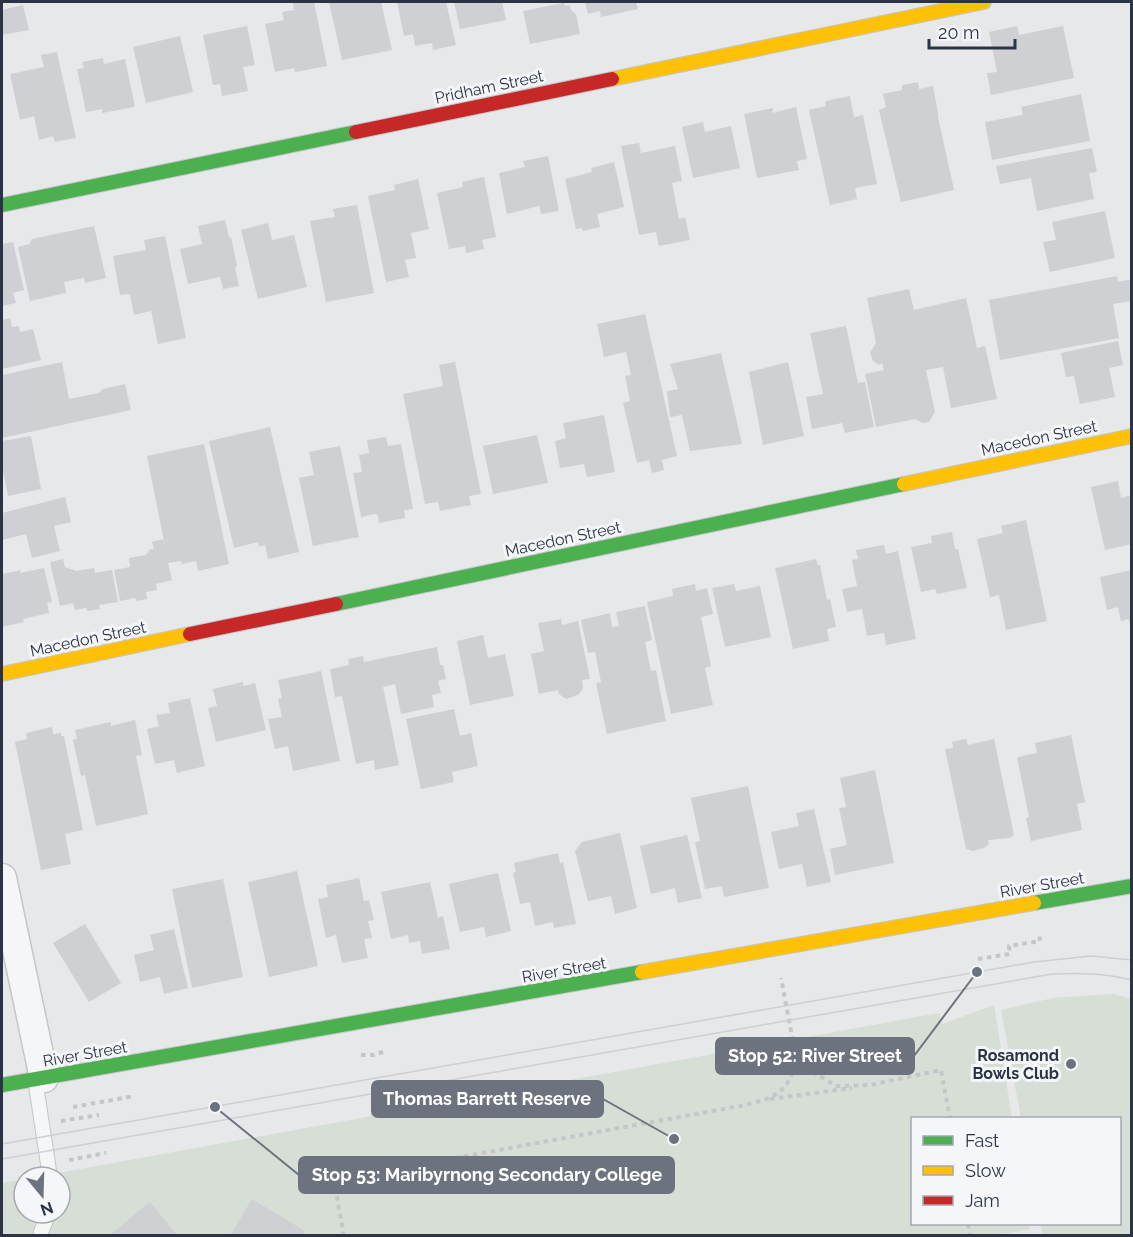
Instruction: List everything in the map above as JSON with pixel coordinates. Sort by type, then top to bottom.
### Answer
[{"type":"street","name":"Pridham Street","points":[[2,206],[984,2]]},
{"type":"street","name":"Macedon Street","points":[[2,674],[1131,436]]},
{"type":"street","points":[[2,878],[39,1079]]},
{"type":"street","name":"River Street","points":[[2,1085],[1131,886]]},
{"type":"lane","points":[[39,1079],[49,1165]]},
{"type":"lane","points":[[41,1232],[44,1225]]},
{"type":"path","points":[[978,959],[1010,954],[1009,946],[1040,941],[1038,931]]},
{"type":"path","points":[[763,1100],[776,1095],[786,1086],[792,1074],[795,1051],[780,974]]},
{"type":"path","points":[[789,1020],[799,1052],[812,1072],[837,1086],[870,1085]]},
{"type":"path","points":[[344,1236],[334,1180],[655,1122],[763,1100],[870,1085],[941,1070],[950,1117]]},
{"type":"path","points":[[72,1107],[129,1097],[127,1089]]},
{"type":"path","points":[[56,1115],[59,1128]]},
{"type":"path","points":[[62,1115],[63,1121],[99,1115]]},
{"type":"path","points":[[64,1161],[106,1154]]},
{"type":"shaded area","name":"Rosamond Bowls Club","points":[[1114,994],[1131,999],[1131,1235],[1043,1235],[1040,1225],[1121,1225],[1121,1117],[1021,1117],[1001,1010],[1053,998]]},
{"type":"shaded area","points":[[994,1005],[1012,1117],[911,1117],[911,1225],[1029,1225],[1030,1229],[994,1236],[2,1236],[2,1183],[12,1181],[12,1225],[72,1225],[72,1170],[939,1013],[942,1024]]},
{"type":"building","points":[[293,2],[314,2],[327,66],[295,72],[294,68],[275,72],[265,24],[284,20],[282,12],[294,10]]},
{"type":"building","points":[[329,2],[381,2],[392,50],[342,60]]},
{"type":"building","points":[[397,2],[446,2],[456,45],[433,50],[432,43],[415,46],[413,34],[404,36]]},
{"type":"building","points":[[454,2],[502,2],[506,20],[460,29]]},
{"type":"building","points":[[585,2],[636,2],[638,9],[601,17],[600,11],[588,14]]},
{"type":"building","points":[[564,3],[565,6],[570,5],[571,10],[576,14],[580,34],[530,44],[523,11]]},
{"type":"building","points":[[23,5],[29,30],[2,35],[2,10]]},
{"type":"building","points":[[247,26],[255,65],[243,67],[248,91],[222,96],[220,84],[213,85],[203,35]]},
{"type":"building","points":[[1017,26],[1019,35],[1063,26],[1074,78],[991,95],[987,73],[997,72],[989,32]]},
{"type":"building","points":[[180,36],[193,92],[146,103],[133,47]]},
{"type":"building","points":[[57,52],[76,138],[55,142],[53,136],[39,140],[34,116],[20,120],[10,74],[44,67],[41,55]]},
{"type":"building","points":[[103,58],[104,64],[125,59],[135,107],[102,113],[102,109],[86,112],[77,69],[84,68],[82,62]]},
{"type":"building","points":[[918,82],[919,89],[933,86],[954,190],[901,202],[879,110],[886,107],[883,94],[902,90],[902,85]]},
{"type":"building","points":[[1081,94],[1090,141],[992,160],[985,122],[1023,115],[1021,107]]},
{"type":"building","points":[[850,96],[854,117],[863,115],[877,184],[855,188],[857,199],[830,205],[809,110],[826,106],[825,101]]},
{"type":"building","points":[[796,107],[807,159],[797,161],[799,170],[757,178],[744,114],[773,108],[772,113]]},
{"type":"building","points":[[703,122],[705,132],[731,126],[740,168],[693,178],[682,127]]},
{"type":"building","points":[[639,143],[641,153],[675,146],[682,181],[672,183],[679,219],[685,217],[690,240],[659,246],[656,232],[639,235],[621,146]]},
{"type":"building","points":[[1092,148],[1097,172],[1089,173],[1094,199],[1037,211],[1031,178],[1000,184],[996,166]]},
{"type":"building","points":[[548,156],[559,211],[541,214],[539,206],[507,214],[499,173],[525,167],[523,161]]},
{"type":"building","points":[[614,162],[624,207],[597,214],[600,227],[583,231],[582,228],[576,229],[565,179],[592,172],[591,168]]},
{"type":"building","points":[[484,177],[496,237],[482,240],[484,249],[466,253],[465,246],[449,249],[437,193],[463,187],[462,182]]},
{"type":"building","points":[[418,179],[429,229],[411,233],[416,258],[405,260],[409,277],[386,282],[368,196],[395,190],[394,185]]},
{"type":"building","points":[[357,205],[374,293],[326,302],[310,221],[335,217],[333,209]]},
{"type":"building","points":[[1105,211],[1115,258],[1050,272],[1043,242],[1056,240],[1052,222]]},
{"type":"building","points":[[225,220],[229,237],[231,237],[239,286],[223,289],[220,277],[188,284],[180,249],[202,244],[198,226]]},
{"type":"building","points":[[268,223],[272,240],[294,235],[307,287],[258,299],[241,230]]},
{"type":"building","points":[[94,226],[106,278],[85,283],[84,278],[64,282],[66,293],[30,301],[18,247],[29,244],[32,239]]},
{"type":"building","points":[[165,236],[186,338],[158,344],[151,311],[134,315],[130,294],[120,295],[113,256],[146,250],[144,240]]},
{"type":"building","points":[[13,242],[24,290],[13,293],[16,303],[2,306],[2,244]]},
{"type":"building","points":[[1117,276],[1118,282],[1132,279],[1132,301],[1113,304],[1119,338],[1000,360],[989,300]]},
{"type":"building","points":[[909,289],[914,310],[966,298],[977,348],[985,346],[997,399],[951,408],[943,367],[926,370],[935,412],[929,422],[923,423],[915,419],[876,427],[865,374],[884,370],[882,363],[879,365],[873,361],[870,353],[876,343],[867,298]]},
{"type":"building","points":[[645,314],[677,456],[662,460],[664,470],[652,473],[649,460],[637,463],[623,403],[630,401],[625,376],[631,375],[626,352],[604,357],[597,324]]},
{"type":"building","points":[[10,318],[12,327],[19,326],[20,332],[33,329],[41,360],[2,369],[2,320]]},
{"type":"building","points":[[846,326],[858,383],[865,382],[874,427],[845,433],[842,423],[812,429],[806,397],[823,394],[810,333]]},
{"type":"building","points":[[1118,341],[1123,365],[1109,368],[1115,397],[1080,404],[1074,376],[1066,377],[1061,353]]},
{"type":"building","points":[[721,353],[742,444],[690,451],[682,415],[670,417],[667,391],[678,389],[670,364]]},
{"type":"building","points":[[62,362],[69,399],[99,393],[103,389],[125,384],[131,410],[2,438],[2,375]]},
{"type":"building","points":[[455,362],[481,494],[469,496],[471,505],[440,511],[438,502],[425,504],[403,394],[443,386],[439,365]]},
{"type":"building","points":[[788,362],[804,436],[763,445],[749,372]]},
{"type":"building","points":[[604,415],[615,472],[587,477],[584,464],[560,468],[555,441],[566,438],[563,423]]},
{"type":"building","points":[[270,427],[299,552],[268,559],[265,545],[259,547],[258,542],[234,548],[209,441]]},
{"type":"building","points":[[537,435],[548,483],[493,494],[483,446]]},
{"type":"building","points":[[31,436],[41,489],[8,496],[2,465],[2,441]]},
{"type":"building","points":[[386,437],[388,446],[401,444],[413,509],[404,510],[405,518],[379,523],[378,516],[375,514],[361,517],[353,473],[362,472],[359,455],[369,453],[367,440]]},
{"type":"building","points":[[204,444],[229,564],[198,571],[196,561],[182,564],[181,561],[168,563],[172,580],[156,584],[157,590],[146,592],[147,599],[137,601],[135,598],[120,601],[114,570],[130,567],[129,558],[146,555],[150,549],[154,549],[152,542],[163,539],[165,546],[147,456]]},
{"type":"building","points":[[340,446],[359,537],[313,546],[299,478],[314,475],[309,452]]},
{"type":"building","points":[[1118,481],[1121,498],[1132,495],[1132,544],[1105,550],[1091,487]]},
{"type":"building","points":[[65,497],[71,522],[54,526],[60,551],[32,558],[26,534],[2,540],[2,513]]},
{"type":"building","points":[[1026,520],[1047,621],[1006,630],[999,595],[990,597],[977,539],[1003,533],[1001,526]]},
{"type":"building","points":[[952,532],[967,588],[937,594],[935,589],[921,592],[911,547],[932,543],[931,536]]},
{"type":"building","points":[[884,545],[886,554],[898,551],[916,639],[886,645],[884,633],[867,636],[862,609],[847,612],[842,589],[857,586],[852,560],[858,559],[856,550]]},
{"type":"building","points":[[63,559],[65,567],[76,571],[94,568],[95,573],[112,570],[118,602],[99,605],[100,609],[88,611],[86,608],[75,610],[73,603],[60,606],[50,562]]},
{"type":"building","points":[[816,559],[820,565],[827,600],[830,599],[836,627],[827,629],[829,641],[793,649],[775,568]]},
{"type":"building","points":[[44,568],[52,602],[47,603],[49,613],[2,627],[2,574]]},
{"type":"building","points":[[1132,570],[1132,622],[1129,622],[1129,619],[1121,621],[1118,607],[1107,610],[1100,577]]},
{"type":"building","points":[[695,584],[696,591],[707,588],[713,614],[701,617],[711,666],[705,668],[713,705],[671,714],[647,602],[673,596],[672,589]]},
{"type":"building","points":[[734,584],[736,591],[760,586],[771,637],[725,647],[712,588]]},
{"type":"building","points":[[645,606],[652,640],[645,642],[651,671],[656,670],[666,721],[607,734],[596,683],[601,682],[595,652],[588,653],[581,620],[610,613],[612,627],[619,626],[616,612]]},
{"type":"building","points":[[561,619],[562,625],[578,621],[590,679],[582,680],[583,689],[578,695],[566,699],[559,694],[558,690],[539,694],[531,654],[544,651],[538,623]]},
{"type":"building","points":[[483,635],[488,658],[505,654],[514,696],[470,705],[457,641]]},
{"type":"building","points":[[437,647],[440,665],[443,665],[446,679],[438,681],[441,693],[432,695],[434,707],[401,714],[395,684],[383,687],[399,765],[375,770],[374,760],[356,764],[342,696],[335,697],[330,669],[349,665],[348,659],[363,656],[364,662]]},
{"type":"building","points":[[321,671],[340,761],[293,771],[288,746],[275,749],[268,719],[282,717],[278,699],[282,698],[278,680]]},
{"type":"building","points":[[243,682],[243,686],[255,683],[266,730],[216,742],[208,708],[217,706],[213,689]]},
{"type":"building","points":[[190,698],[205,766],[177,773],[174,760],[155,764],[147,729],[159,726],[156,715],[170,713],[168,703]]},
{"type":"building","points":[[454,709],[460,736],[471,733],[478,766],[452,772],[454,782],[421,789],[406,719]]},
{"type":"building","points":[[135,720],[142,755],[136,756],[148,814],[96,826],[85,775],[81,776],[73,740],[77,739],[75,730],[111,722],[111,726]]},
{"type":"building","points":[[52,727],[53,734],[61,733],[61,736],[64,736],[83,830],[65,834],[71,864],[41,870],[15,742],[27,739],[26,733]]},
{"type":"building","points":[[1071,735],[1085,802],[1077,804],[1082,830],[1031,841],[1026,818],[1029,817],[1017,757],[1037,753],[1035,743]]},
{"type":"building","points":[[966,739],[968,745],[994,739],[1014,835],[1010,838],[988,840],[989,844],[984,848],[973,851],[966,849],[945,749],[953,748],[952,742]]},
{"type":"building","points":[[875,770],[894,863],[835,875],[830,849],[847,845],[839,808],[846,807],[840,778]]},
{"type":"building","points":[[748,786],[769,888],[724,897],[722,886],[705,889],[695,842],[700,841],[691,798]]},
{"type":"building","points":[[814,809],[831,882],[807,887],[802,864],[779,869],[771,832],[799,826],[796,813]]},
{"type":"building","points":[[620,833],[637,908],[615,914],[611,896],[588,901],[575,851],[582,842]]},
{"type":"building","points":[[687,835],[702,898],[678,903],[675,888],[651,894],[640,846]]},
{"type":"building","points":[[558,853],[560,863],[563,862],[576,924],[554,928],[553,922],[535,926],[530,902],[520,904],[513,873],[516,872],[514,863]]},
{"type":"building","points":[[297,871],[318,966],[269,977],[248,882]]},
{"type":"building","points":[[498,873],[511,931],[486,937],[484,927],[460,932],[449,884]]},
{"type":"building","points":[[359,878],[364,901],[369,900],[374,920],[368,921],[372,938],[364,939],[368,958],[342,963],[336,935],[326,938],[318,899],[328,897],[326,885]]},
{"type":"building","points":[[223,879],[243,977],[192,988],[172,889]]},
{"type":"building","points":[[430,882],[438,918],[443,916],[450,949],[422,954],[420,941],[409,943],[408,935],[391,939],[381,892]]},
{"type":"building","points":[[85,924],[121,983],[89,1002],[53,943]]},
{"type":"building","points":[[174,929],[188,988],[164,994],[160,977],[140,982],[134,955],[154,950],[150,935]]},
{"type":"building","points":[[252,1199],[305,1231],[302,1236],[230,1236]]},
{"type":"building","points":[[150,1202],[176,1234],[174,1236],[109,1236]]},
{"type":"tram line","points":[[2,1144],[1034,962],[1091,956],[1132,960]]},
{"type":"tram line","points":[[2,1159],[1052,974],[1092,974],[1132,980]]},
{"type":"traffic: fast","points":[[2,205],[356,132]]},
{"type":"traffic: fast","points":[[336,604],[904,484]]},
{"type":"traffic: fast","points":[[1034,903],[1132,886]]},
{"type":"traffic: fast","points":[[2,1085],[642,972]]},
{"type":"traffic: slow","points":[[612,79],[984,2]]},
{"type":"traffic: slow","points":[[904,484],[1132,436]]},
{"type":"traffic: slow","points":[[2,674],[190,634]]},
{"type":"traffic: slow","points":[[642,972],[1034,903]]},
{"type":"traffic: jam","points":[[356,132],[612,79]]},
{"type":"traffic: jam","points":[[190,634],[336,604]]},
{"type":"place","name":"Stop 52: River Street","points":[[977,972]]},
{"type":"place","name":"Rosamond Bowls Club","points":[[1071,1064]]},
{"type":"place","name":"Stop 53: Maribyrnong Secondary College","points":[[215,1107]]},
{"type":"place","name":"Thomas Barrett Reserve","points":[[674,1139]]}]
